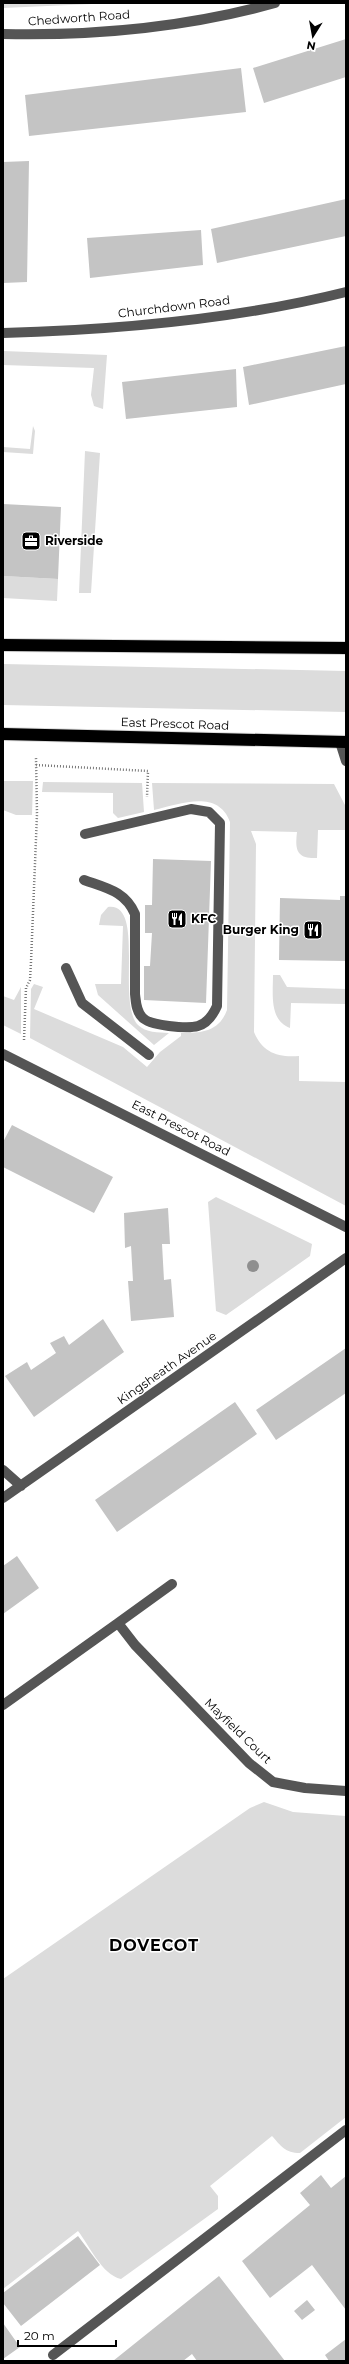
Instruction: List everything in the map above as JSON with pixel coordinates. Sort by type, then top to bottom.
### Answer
[{"type":"highway","points":[[3,645],[346,648]]},
{"type":"highway","name":"East Prescot Road","points":[[3,734],[343,742]]},
{"type":"street","name":"Chedworth Road","points":[[3,34],[106,30],[163,24],[215,16],[275,3]]},
{"type":"street","name":"Churchdown Road","points":[[3,332],[71,331],[184,320],[271,308],[346,292]]},
{"type":"street","points":[[343,742],[346,761]]},
{"type":"street","points":[[84,880],[115,891],[130,902],[135,914],[135,994],[136,1007],[141,1017],[150,1024],[163,1025],[197,1026],[206,1022],[217,1006],[220,823],[209,812],[200,809],[85,834]]},
{"type":"street","points":[[66,968],[82,1003],[149,1056]]},
{"type":"street","name":"East Prescot Road","points":[[3,1054],[346,1227]]},
{"type":"street","name":"Kingsheath Avenue","points":[[3,1498],[346,1258]]},
{"type":"street","points":[[3,1470],[21,1486]]},
{"type":"street","points":[[3,1705],[172,1584]]},
{"type":"street","name":"Mayfield Court","points":[[118,1623],[135,1645],[249,1763],[272,1782],[305,1788],[346,1790]]},
{"type":"street","points":[[53,2355],[346,2130]]},
{"type":"path","points":[[18,1062],[25,1035],[26,988],[30,980],[37,814],[37,734]]},
{"type":"path","points":[[36,765],[148,770],[147,800],[152,819]]},
{"type":"shaded area","points":[[3,3],[114,3],[3,8]]},
{"type":"shaded area","points":[[3,351],[107,355],[103,409],[94,406],[91,395],[94,368],[3,365]]},
{"type":"shaded area","points":[[33,426],[35,431],[33,454],[3,452],[3,447],[30,449]]},
{"type":"shaded area","points":[[85,451],[100,453],[91,593],[79,593]]},
{"type":"shaded area","points":[[3,576],[58,579],[57,601],[3,598]]},
{"type":"shaded area","points":[[3,664],[346,671],[346,712],[3,705]]},
{"type":"shaded area","points":[[3,781],[33,781],[32,815],[16,815],[3,810]]},
{"type":"shaded area","points":[[43,782],[142,783],[144,812],[118,818],[113,813],[113,793],[42,792]]},
{"type":"shaded area","points":[[152,783],[334,784],[346,807],[346,830],[318,830],[317,858],[305,857],[298,852],[296,843],[297,832],[251,831],[256,844],[254,1032],[257,1039],[266,1049],[278,1055],[299,1056],[299,1081],[346,1082],[346,1206],[30,1038],[31,989],[34,984],[43,987],[34,1009],[123,1047],[147,1067],[160,1052],[181,1036],[181,1033],[202,1032],[208,1030],[219,1023],[224,1017],[227,1010],[230,822],[224,812],[217,805],[208,802],[186,802],[154,810]]},
{"type":"shaded area","points":[[108,907],[119,910],[126,920],[128,936],[129,997],[132,1013],[141,1028],[152,1032],[169,1033],[154,1045],[98,995],[95,984],[121,984],[123,926],[99,925],[101,915]]},
{"type":"shaded area","points":[[273,975],[280,975],[287,987],[346,989],[346,1004],[291,1003],[290,1028],[278,1019],[275,1013],[273,998]]},
{"type":"shaded area","points":[[21,987],[21,1034],[3,1025],[3,996],[14,1000]]},
{"type":"shaded area","points":[[216,1197],[312,1244],[310,1256],[226,1315],[216,1311],[208,1202]]},
{"type":"shaded area","points":[[264,1802],[293,1812],[346,1816],[346,2117],[300,2153],[287,2150],[272,2136],[210,2186],[218,2196],[218,2209],[121,2279],[108,2272],[102,2266],[78,2231],[3,2289],[3,1979],[250,1808]]},
{"type":"building","points":[[346,39],[346,77],[264,103],[253,68]]},
{"type":"building","points":[[241,68],[246,112],[29,136],[25,95]]},
{"type":"building","points":[[29,161],[27,282],[3,283],[3,162]]},
{"type":"building","points":[[346,199],[346,236],[217,263],[211,229]]},
{"type":"building","points":[[201,230],[203,265],[90,278],[87,238]]},
{"type":"building","points":[[346,346],[346,384],[249,405],[243,367]]},
{"type":"building","points":[[236,369],[237,407],[126,419],[122,382]]},
{"type":"building","name":"Riverside","points":[[3,504],[61,507],[58,579],[3,576]]},
{"type":"building","name":"KFC","points":[[153,859],[211,861],[206,1003],[144,1000],[144,966],[150,966],[152,933],[145,933],[145,905],[152,905]]},
{"type":"building","name":"Burger King","points":[[340,896],[346,896],[346,961],[279,960],[280,898],[340,900]]},
{"type":"building","points":[[12,1125],[113,1177],[94,1213],[3,1167],[3,1142]]},
{"type":"building","points":[[168,1208],[170,1244],[162,1244],[164,1280],[171,1279],[174,1317],[131,1321],[128,1281],[133,1281],[131,1246],[125,1248],[124,1213]]},
{"type":"building","points":[[103,1319],[124,1352],[34,1417],[5,1376],[27,1362],[31,1370],[56,1353],[50,1343],[64,1336],[69,1345]]},
{"type":"building","points":[[346,1348],[346,1393],[276,1440],[256,1410]]},
{"type":"building","points":[[235,1402],[257,1434],[117,1532],[95,1500]]},
{"type":"building","points":[[17,1556],[39,1588],[3,1614],[3,1566]]},
{"type":"building","points":[[321,2175],[331,2188],[346,2176],[346,2310],[312,2265],[270,2298],[242,2261],[310,2205],[300,2193]]},
{"type":"building","points":[[78,2236],[100,2265],[21,2326],[3,2303],[3,2293]]},
{"type":"building","points":[[219,2276],[285,2361],[197,2361],[192,2354],[183,2361],[113,2361]]},
{"type":"building","points":[[307,2300],[315,2310],[302,2320],[294,2311]]},
{"type":"building","points":[[3,2323],[20,2347],[3,2359]]},
{"type":"building","points":[[346,2339],[346,2361],[329,2361],[325,2355]]},
{"type":"place","name":"Riverside","points":[[31,541]]},
{"type":"place","name":"KFC","points":[[177,919]]},
{"type":"place","name":"Burger King","points":[[313,930]]},
{"type":"district","name":"DOVECOT","points":[[154,1945]]}]
